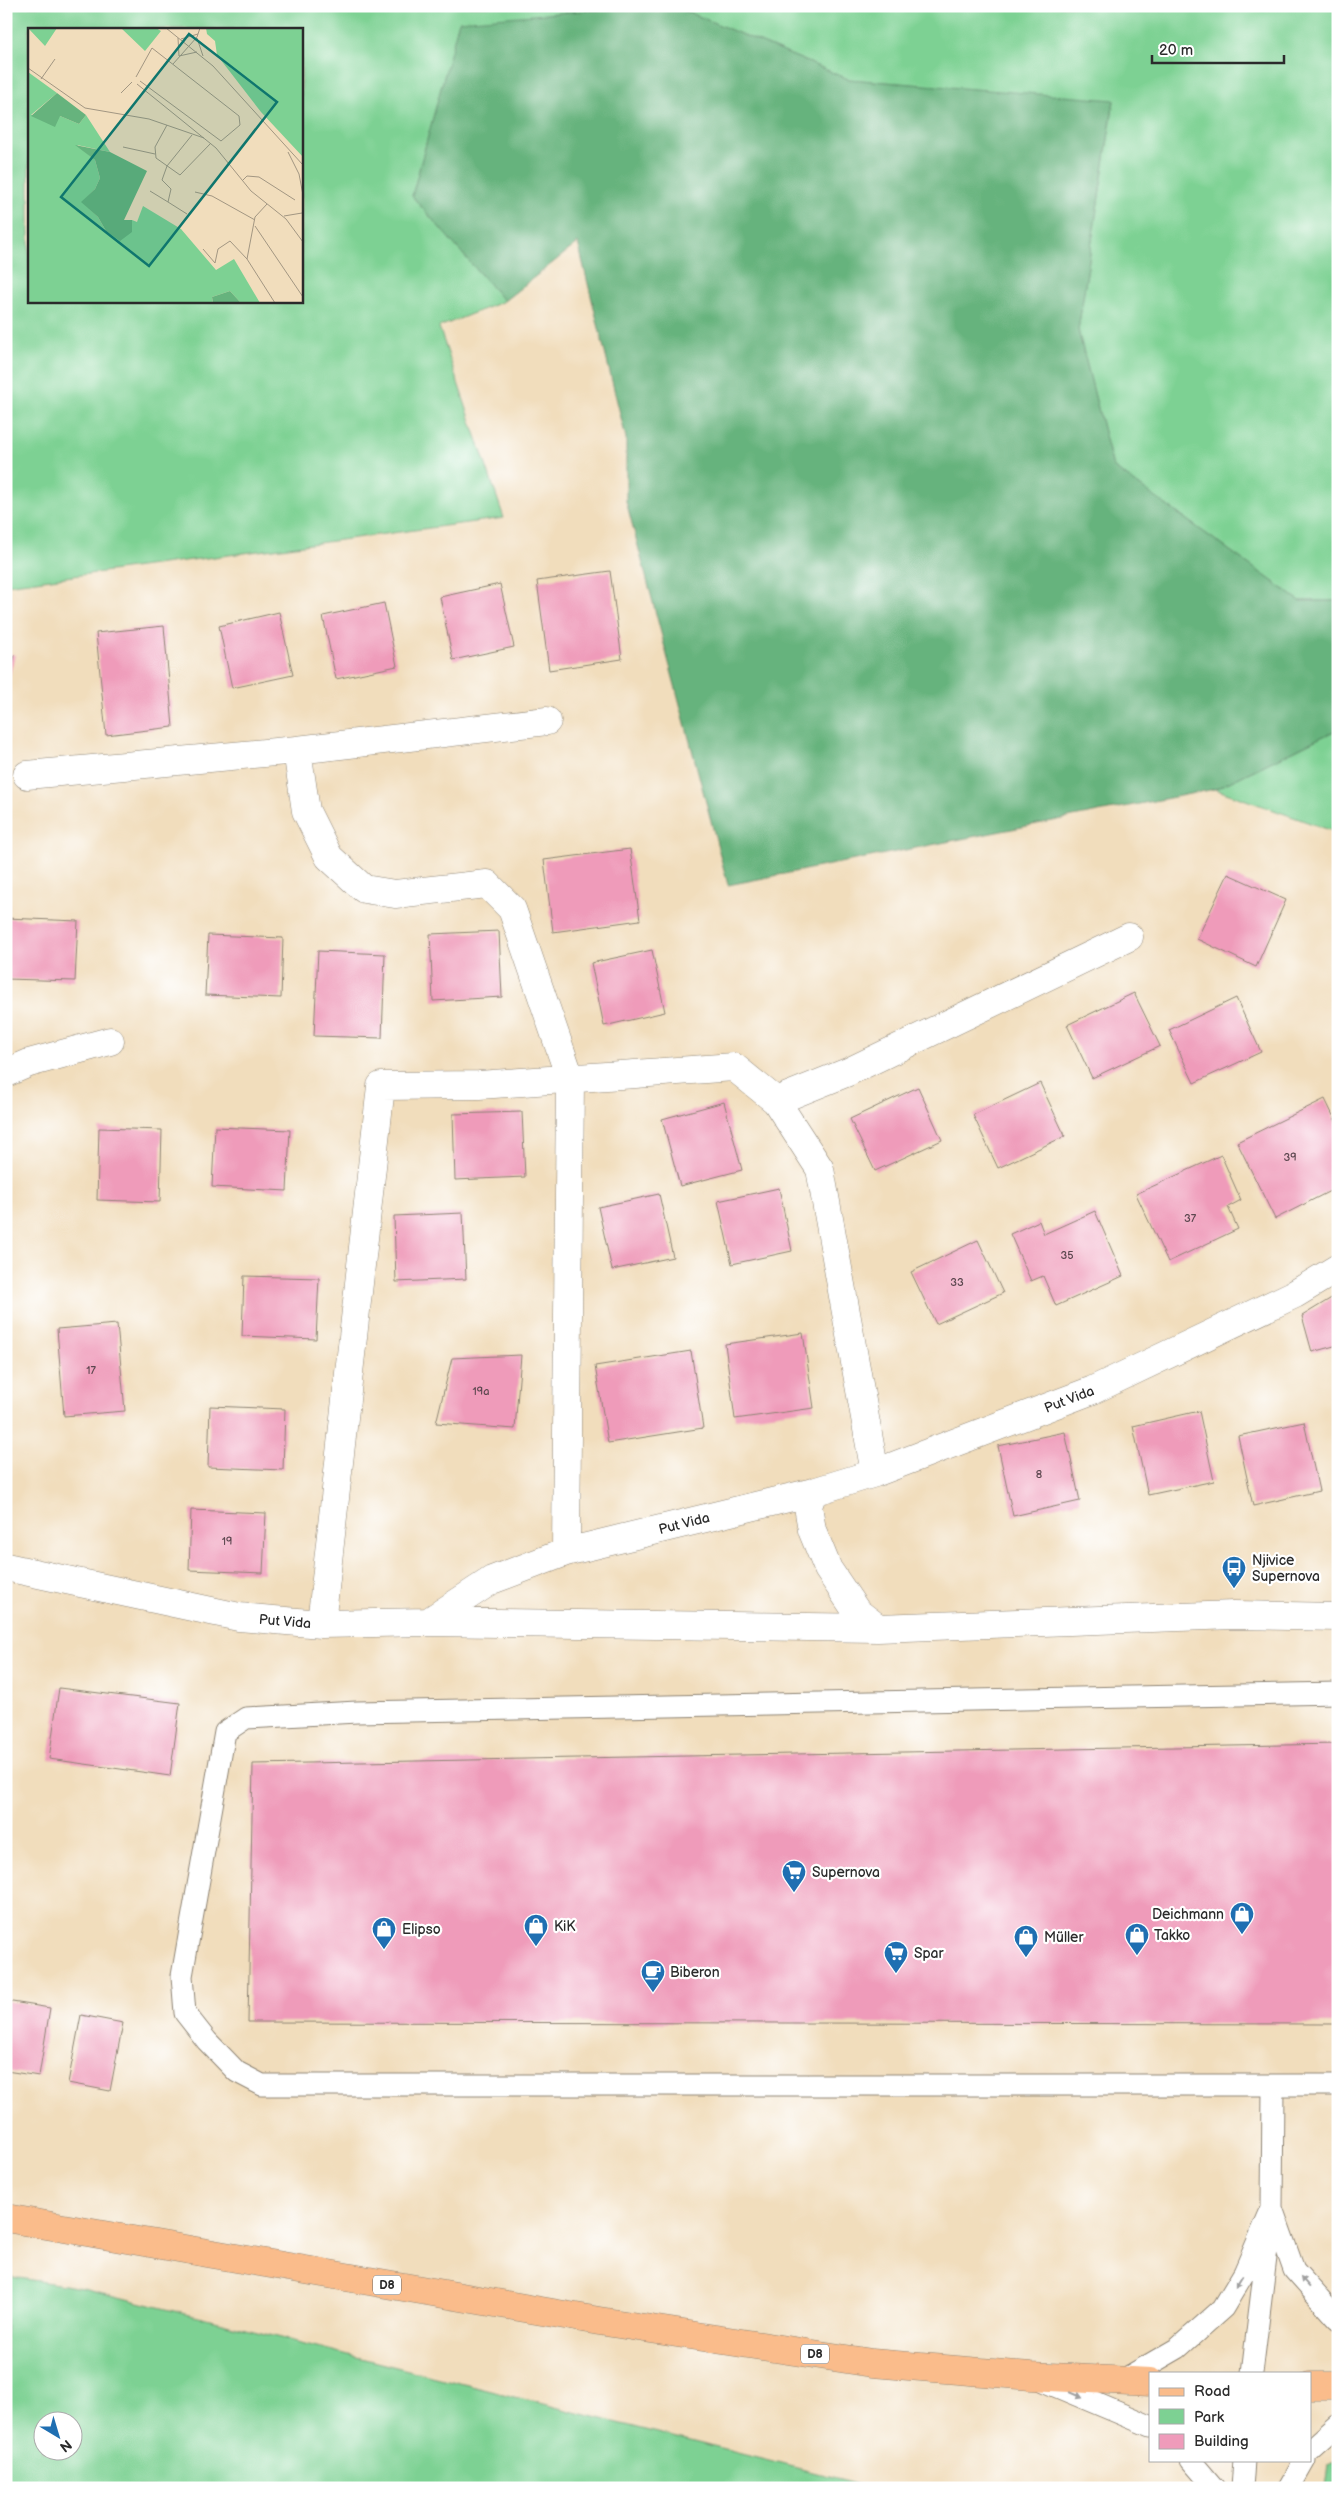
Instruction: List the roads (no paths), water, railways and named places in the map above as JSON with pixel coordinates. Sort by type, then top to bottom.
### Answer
[{"type":"main road","name":"D8","points":[[6,2218],[599,2321],[872,2362],[1031,2376],[1149,2382]]},
{"type":"main road","points":[[1312,2386],[1338,2386]]},
{"type":"street","points":[[26,775],[297,750],[547,721]]},
{"type":"street","points":[[297,750],[306,810],[329,857],[364,889],[395,894],[487,884],[512,909],[570,1078],[566,1552]]},
{"type":"street","points":[[776,1101],[857,1068],[1129,937]]},
{"type":"street","points":[[6,1073],[29,1063],[110,1040]]},
{"type":"street","points":[[321,1624],[381,1086],[479,1085],[734,1067],[776,1101],[820,1169],[875,1472]]},
{"type":"street","name":"Put Vida","points":[[6,1567],[238,1617],[321,1624],[428,1622],[492,1580],[566,1552],[813,1492],[875,1472],[1093,1390],[1295,1294],[1338,1268]]},
{"type":"street","points":[[813,1492],[808,1506],[812,1530],[828,1569],[857,1612],[878,1628]]},
{"type":"street","points":[[428,1622],[878,1628],[1234,1615],[1338,1617]]},
{"type":"lane","points":[[1338,1693],[357,1712],[246,1718],[225,1732],[182,1976],[185,2012],[207,2041],[237,2072],[262,2085],[1273,2087],[1338,2085]]},
{"type":"lane","points":[[1252,2372],[1272,2208],[1273,2087]]},
{"type":"lane","points":[[1272,2208],[1294,2270],[1338,2319]]},
{"type":"lane","points":[[1121,2381],[1178,2348],[1223,2308],[1244,2274],[1272,2208]]},
{"type":"lane","points":[[1031,2376],[1149,2426]]},
{"type":"lane","points":[[1312,2448],[1338,2425]]},
{"type":"lane","points":[[1193,2462],[1215,2488]]},
{"type":"lane","points":[[1242,2488],[1244,2462]]},
{"type":"lane","points":[[1289,2488],[1304,2462]]},
{"type":"place","name":"Njivice Supernova","points":[[1234,1589]]},
{"type":"place","name":"Supernova","points":[[794,1893]]},
{"type":"place","name":"Deichmann","points":[[1242,1935]]},
{"type":"place","name":"KiK","points":[[536,1947]]},
{"type":"place","name":"Elipso","points":[[384,1950]]},
{"type":"place","name":"Takko","points":[[1137,1956]]},
{"type":"place","name":"Müller","points":[[1026,1958]]},
{"type":"place","name":"Spar","points":[[896,1974]]},
{"type":"place","name":"Biberon","points":[[653,1993]]}]
